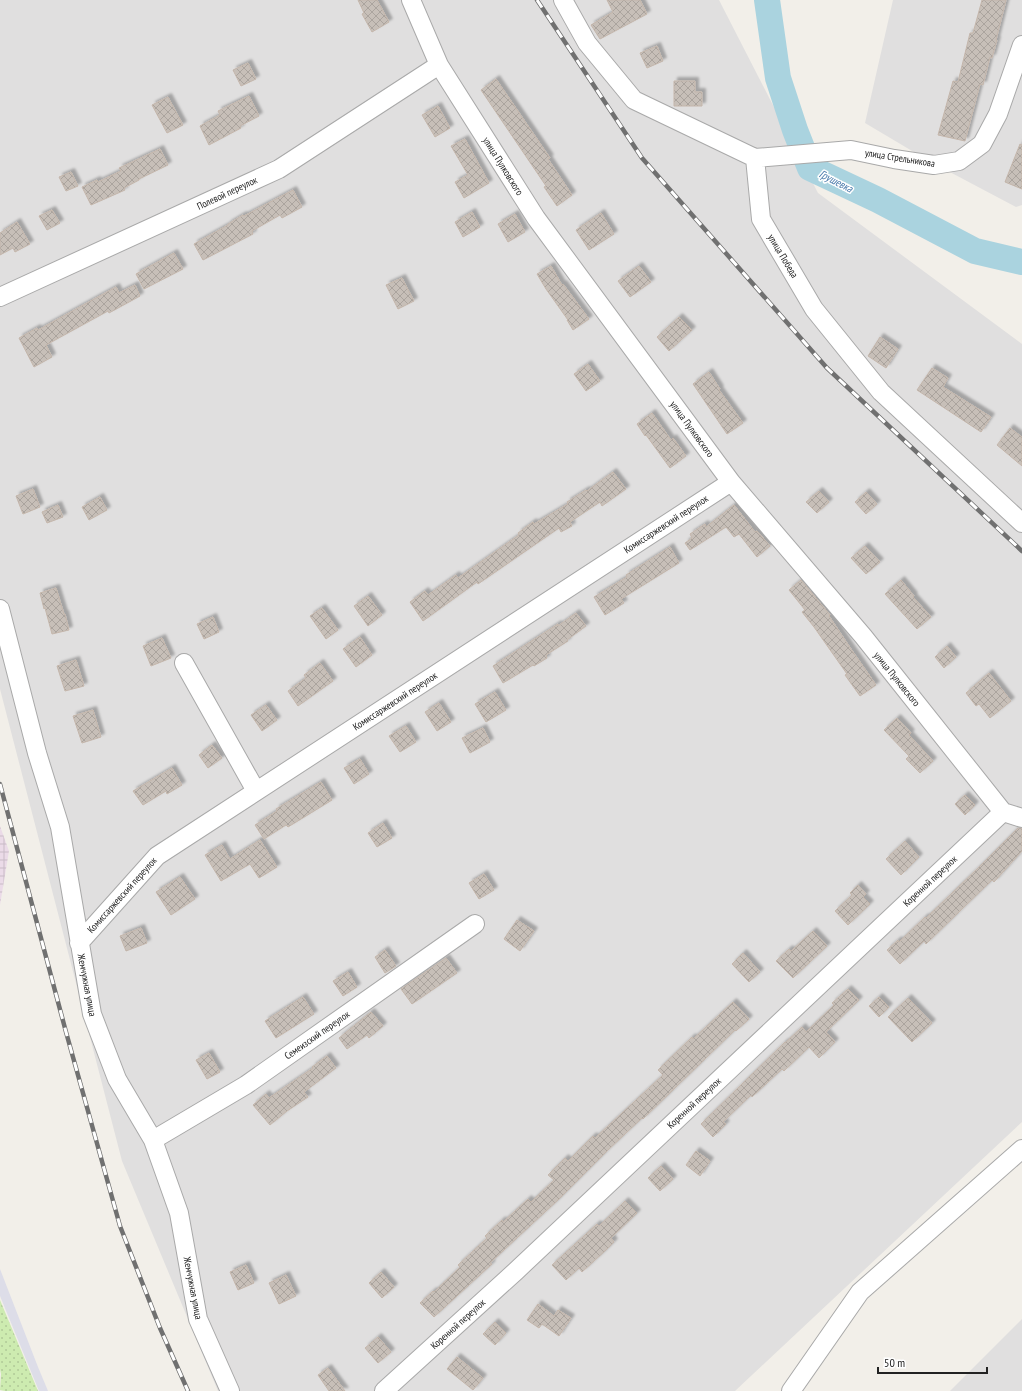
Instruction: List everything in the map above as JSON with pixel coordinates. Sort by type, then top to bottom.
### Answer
[{"type":"street","name":"улица Пулковского","points":[[411,0],[440,64],[536,218],[730,482],[863,636],[1003,812]]},
{"type":"street","points":[[563,0],[587,43],[634,100],[755,158]]},
{"type":"street","name":"улица Стрельникова","points":[[755,158],[851,150],[894,159],[934,165],[959,161],[982,144],[989,132],[998,114],[1022,45]]},
{"type":"street","name":"Полевой переулок","points":[[0,297],[279,169],[440,64]]},
{"type":"street","name":"улица Победа","points":[[755,158],[761,219],[814,308],[881,392],[1022,523]]},
{"type":"street","name":"Комиссаржевский переулок","points":[[79,943],[157,856],[730,482]]},
{"type":"street","name":"Жемчужная улица","points":[[0,609],[37,753],[60,827],[92,1014],[117,1079],[153,1140],[179,1213],[198,1319],[230,1391]]},
{"type":"street","points":[[184,663],[256,791]]},
{"type":"street","points":[[1003,812],[1022,818]]},
{"type":"street","name":"Коренной переулок","points":[[384,1391],[516,1271],[1003,812]]},
{"type":"street","name":"Семеизский переулок","points":[[153,1140],[246,1085],[475,924]]},
{"type":"street","points":[[791,1391],[860,1292],[1022,1149]]},
{"type":"shaded area","points":[[0,0],[719,0],[818,193],[1022,344],[1022,1122],[735,1391],[218,1391],[122,1161],[0,689]]},
{"type":"shaded area","points":[[893,0],[1022,0],[1022,205],[1016,207],[929,161],[865,123]]},
{"type":"shaded area","points":[[0,826],[9,851],[0,905]]},
{"type":"shaded area","points":[[0,1269],[48,1391],[39,1391],[0,1296]]},
{"type":"shaded area","points":[[1022,1319],[1022,1391],[950,1391]]},
{"type":"green space","points":[[0,1300],[38,1391],[0,1390]]},
{"type":"building","points":[[358,0],[377,0],[389,22],[372,32],[362,14],[364,13]]},
{"type":"building","points":[[607,0],[640,0],[647,14],[600,39],[591,25],[613,12]]},
{"type":"building","points":[[982,0],[1006,0],[992,58],[990,57],[983,85],[980,84],[965,141],[938,135],[953,81],[958,82],[970,33],[973,33]]},
{"type":"building","points":[[657,46],[663,61],[647,68],[640,53]]},
{"type":"building","points":[[248,63],[256,79],[241,86],[233,70]]},
{"type":"building","points":[[496,79],[550,158],[548,159],[572,195],[557,206],[544,187],[546,186],[481,90]]},
{"type":"building","points":[[674,81],[695,81],[695,92],[702,92],[702,106],[674,106]]},
{"type":"building","points":[[249,96],[259,116],[240,126],[241,128],[209,145],[200,126],[220,115],[218,111]]},
{"type":"building","points":[[168,97],[183,125],[167,133],[152,105]]},
{"type":"building","points":[[438,106],[450,128],[435,137],[422,115]]},
{"type":"building","points":[[465,139],[489,183],[464,198],[455,182],[468,175],[451,146]]},
{"type":"building","points":[[1020,144],[1022,145],[1022,189],[1005,182]]},
{"type":"building","points":[[160,149],[168,165],[139,179],[124,188],[125,190],[91,205],[82,187],[97,180],[98,182],[121,171],[119,168]]},
{"type":"building","points":[[71,172],[78,186],[66,191],[59,177]]},
{"type":"building","points":[[293,190],[302,207],[282,218],[280,215],[252,231],[253,234],[203,260],[194,244],[243,215],[244,216]]},
{"type":"building","points":[[52,210],[60,223],[47,230],[39,216]]},
{"type":"building","points":[[472,212],[480,227],[463,237],[455,222]]},
{"type":"building","points":[[601,213],[614,234],[589,250],[576,230]]},
{"type":"building","points":[[515,214],[525,232],[508,242],[498,224]]},
{"type":"building","points":[[17,222],[30,244],[15,252],[13,248],[0,255],[0,233]]},
{"type":"building","points":[[174,253],[183,269],[144,289],[136,274]]},
{"type":"building","points":[[551,266],[562,285],[563,284],[589,319],[573,330],[568,320],[537,274]]},
{"type":"building","points":[[639,266],[651,282],[630,297],[618,281]]},
{"type":"building","points":[[402,278],[414,301],[398,309],[386,285]]},
{"type":"building","points":[[135,285],[140,296],[109,313],[108,311],[46,345],[52,357],[34,367],[19,338],[37,328],[38,330],[116,287],[119,293]]},
{"type":"building","points":[[679,317],[692,330],[669,351],[657,337]]},
{"type":"building","points":[[880,337],[898,349],[886,368],[868,356]]},
{"type":"building","points":[[588,364],[600,381],[586,391],[574,374]]},
{"type":"building","points":[[932,368],[948,378],[943,387],[991,417],[981,432],[917,390]]},
{"type":"building","points":[[709,372],[720,389],[719,390],[743,423],[727,434],[693,384]]},
{"type":"building","points":[[652,413],[671,440],[673,438],[686,456],[670,468],[637,424]]},
{"type":"building","points":[[1010,428],[1022,437],[1022,466],[997,445]]},
{"type":"building","points":[[613,472],[626,489],[602,506],[600,502],[570,522],[572,526],[561,532],[559,528],[478,584],[477,582],[423,621],[410,602],[425,591],[428,595],[456,575],[458,578],[519,535],[518,533],[533,522],[534,524],[568,504],[567,502],[586,490],[587,491]]},
{"type":"building","points":[[33,489],[40,507],[23,514],[16,496]]},
{"type":"building","points":[[819,491],[829,502],[817,513],[806,502]]},
{"type":"building","points":[[866,492],[877,504],[866,514],[855,502]]},
{"type":"building","points":[[100,497],[107,510],[89,520],[82,507]]},
{"type":"building","points":[[58,505],[63,517],[47,523],[42,512]]},
{"type":"building","points":[[734,505],[755,532],[757,531],[770,546],[757,557],[739,534],[734,537],[726,527],[690,550],[685,543],[692,538],[690,534],[705,524],[706,527]]},
{"type":"building","points":[[865,546],[880,562],[866,574],[851,558]]},
{"type":"building","points":[[670,547],[679,563],[621,599],[624,603],[605,615],[594,597],[627,577],[626,575]]},
{"type":"building","points":[[801,580],[830,615],[829,616],[876,685],[860,696],[845,675],[847,674],[802,612],[805,610],[789,590]]},
{"type":"building","points":[[901,580],[914,596],[913,597],[931,617],[917,629],[885,594]]},
{"type":"building","points":[[56,588],[69,630],[52,634],[40,593]]},
{"type":"building","points":[[368,596],[382,615],[368,626],[354,606]]},
{"type":"building","points":[[322,608],[338,630],[326,639],[310,616]]},
{"type":"building","points":[[576,613],[586,626],[567,640],[568,641],[546,655],[547,658],[503,683],[493,666],[558,624],[558,626]]},
{"type":"building","points":[[213,617],[219,632],[204,639],[197,624]]},
{"type":"building","points":[[360,637],[372,655],[356,667],[343,649]]},
{"type":"building","points":[[162,638],[171,658],[151,666],[143,646]]},
{"type":"building","points":[[947,646],[956,657],[944,668],[935,657]]},
{"type":"building","points":[[76,660],[84,686],[65,691],[57,666]]},
{"type":"building","points":[[320,663],[333,681],[298,706],[288,691],[306,678],[304,675]]},
{"type":"building","points":[[989,673],[1011,701],[990,718],[979,704],[976,706],[966,693]]},
{"type":"building","points":[[495,692],[506,710],[486,722],[475,704]]},
{"type":"building","points":[[439,703],[451,722],[437,731],[425,712]]},
{"type":"building","points":[[266,705],[277,720],[262,731],[251,715]]},
{"type":"building","points":[[93,710],[101,737],[82,743],[73,716]]},
{"type":"building","points":[[897,718],[911,733],[909,735],[933,761],[920,773],[906,759],[909,756],[884,730]]},
{"type":"building","points":[[406,726],[416,742],[400,752],[389,736]]},
{"type":"building","points":[[483,728],[490,742],[470,753],[462,738]]},
{"type":"building","points":[[212,745],[222,758],[208,768],[199,755]]},
{"type":"building","points":[[360,759],[369,774],[354,784],[344,768]]},
{"type":"building","points":[[172,768],[182,785],[167,794],[166,791],[143,805],[133,791]]},
{"type":"building","points":[[321,782],[332,800],[288,827],[286,825],[264,839],[255,825],[277,811],[276,809]]},
{"type":"building","points":[[965,795],[975,805],[965,815],[955,804]]},
{"type":"building","points":[[383,823],[392,838],[377,847],[368,833]]},
{"type":"building","points":[[1018,828],[1022,828],[1022,851],[994,882],[992,880],[926,944],[924,941],[900,964],[887,950],[898,940],[899,942],[925,917],[926,918]]},
{"type":"building","points":[[260,840],[277,867],[259,878],[250,864],[221,881],[205,855],[222,845],[230,859]]},
{"type":"building","points":[[905,841],[919,857],[901,875],[886,859]]},
{"type":"building","points":[[484,874],[494,890],[479,899],[469,883]]},
{"type":"building","points":[[180,877],[195,899],[171,915],[156,892]]},
{"type":"building","points":[[858,885],[866,894],[863,897],[870,904],[848,925],[835,911],[852,895],[850,893]]},
{"type":"building","points":[[517,920],[534,931],[520,951],[504,939]]},
{"type":"building","points":[[141,928],[147,943],[126,951],[120,936]]},
{"type":"building","points":[[813,931],[827,946],[793,978],[776,961],[789,949],[791,951]]},
{"type":"building","points":[[385,950],[396,966],[385,973],[375,957]]},
{"type":"building","points":[[743,953],[760,972],[749,982],[732,964]]},
{"type":"building","points":[[446,958],[457,973],[412,1004],[401,989]]},
{"type":"building","points":[[348,972],[357,987],[343,996],[333,981]]},
{"type":"building","points":[[848,989],[859,1000],[826,1032],[835,1042],[819,1058],[809,1047],[784,1071],[782,1069],[752,1097],[751,1095],[723,1122],[726,1124],[713,1137],[701,1124],[785,1042],[802,1027],[806,1032],[834,1005],[832,1003]]},
{"type":"building","points":[[303,997],[314,1014],[276,1038],[265,1021]]},
{"type":"building","points":[[879,997],[889,1007],[879,1017],[869,1006]]},
{"type":"building","points":[[908,998],[932,1023],[912,1042],[888,1017]]},
{"type":"building","points":[[733,1002],[749,1019],[736,1031],[735,1030],[643,1119],[642,1118],[607,1151],[558,1200],[490,1263],[492,1264],[434,1317],[420,1303],[460,1267],[458,1265],[487,1238],[485,1236],[502,1220],[503,1222],[528,1199],[531,1202],[554,1180],[548,1175],[565,1158],[568,1161],[593,1136],[595,1138],[663,1075],[658,1070],[692,1037],[693,1039]]},
{"type":"building","points":[[371,1012],[383,1026],[369,1038],[367,1035],[347,1049],[339,1038]]},
{"type":"building","points":[[209,1053],[220,1072],[207,1079],[196,1060]]},
{"type":"building","points":[[327,1056],[336,1068],[304,1092],[308,1097],[270,1125],[253,1105],[266,1094],[269,1098],[313,1068],[312,1067]]},
{"type":"building","points":[[696,1151],[710,1161],[700,1176],[686,1165]]},
{"type":"building","points":[[661,1166],[673,1179],[660,1191],[648,1178]]},
{"type":"building","points":[[625,1201],[637,1213],[611,1238],[614,1242],[606,1250],[582,1272],[579,1268],[566,1280],[552,1265],[597,1224],[599,1226]]},
{"type":"building","points":[[246,1265],[254,1283],[238,1290],[230,1272]]},
{"type":"building","points":[[381,1272],[394,1287],[382,1298],[369,1283]]},
{"type":"building","points":[[286,1275],[296,1296],[279,1304],[269,1283]]},
{"type":"building","points":[[538,1304],[554,1316],[558,1310],[571,1318],[559,1336],[542,1324],[539,1328],[527,1320]]},
{"type":"building","points":[[495,1322],[506,1333],[495,1345],[483,1334]]},
{"type":"building","points":[[378,1337],[391,1352],[378,1363],[365,1348]]},
{"type":"building","points":[[457,1357],[483,1378],[473,1390],[447,1369]]},
{"type":"building","points":[[328,1368],[345,1391],[329,1391],[318,1375]]},
{"type":"waterway","name":"Грушевка","points":[[767,0],[778,78],[795,130],[810,168],[878,200],[975,251],[1022,262]]},
{"type":"railway","points":[[537,0],[642,158],[827,368],[1022,551]]},
{"type":"railway","points":[[0,784],[66,1032],[120,1226],[160,1328],[188,1391]]}]
